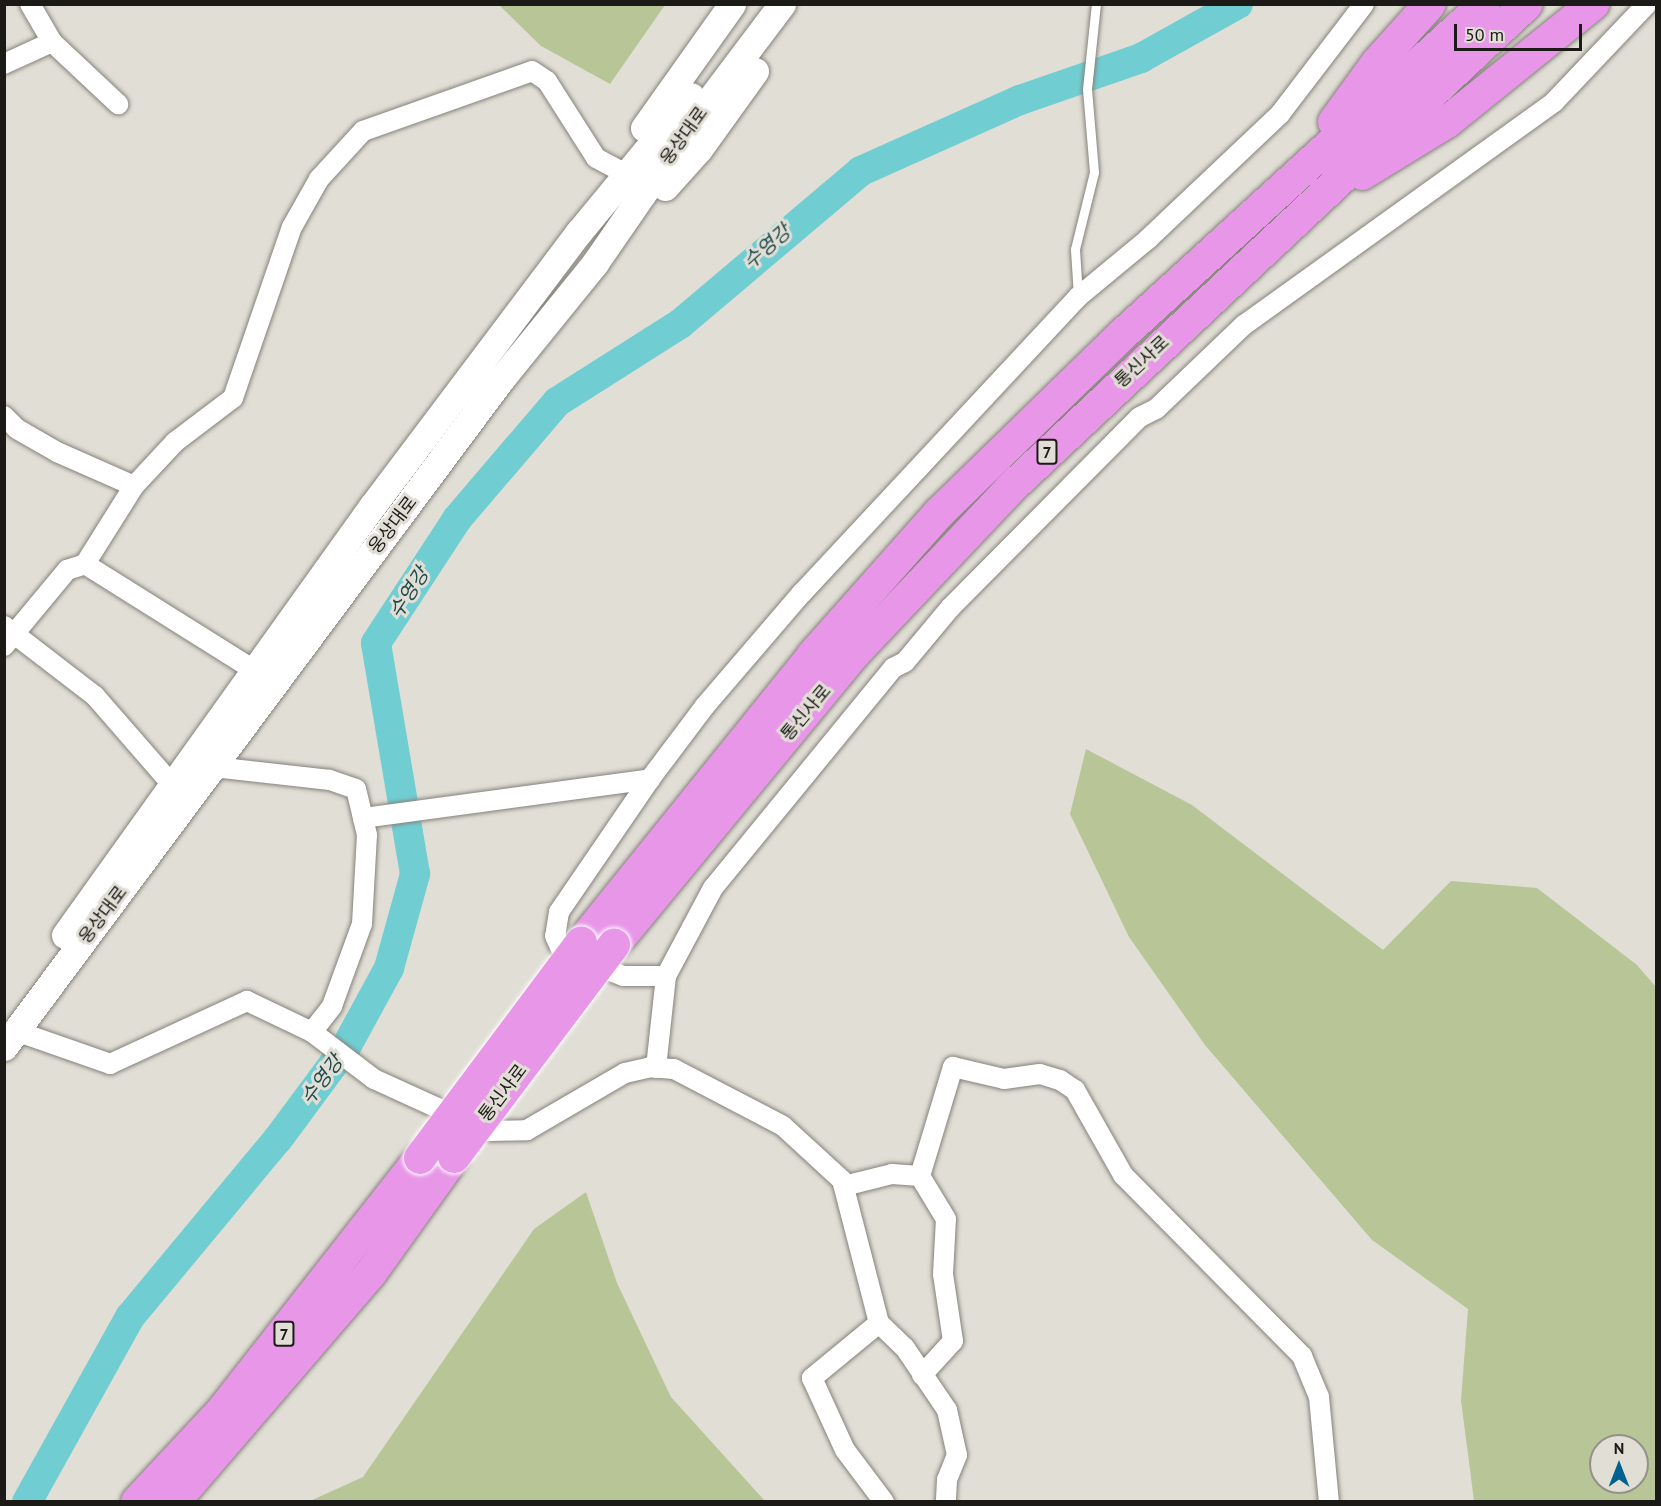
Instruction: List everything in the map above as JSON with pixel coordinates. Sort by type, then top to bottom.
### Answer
[{"type":"highway","points":[[1288,183],[1377,63],[1430,4]]},
{"type":"highway","name":"통신사로","points":[[137,1502],[221,1412],[420,1158],[581,943],[813,655],[939,513],[1288,183],[1485,4]]},
{"type":"highway","name":"통신사로","points":[[174,1502],[371,1274],[454,1157],[614,945],[855,653],[1011,488],[1298,214],[1527,4]]},
{"type":"highway","points":[[1298,214],[1447,122],[1593,4]]},
{"type":"main road","points":[[579,232],[617,169],[732,4]]},
{"type":"main road","name":"웅상대로","points":[[8,1032],[180,795],[257,672],[374,505],[579,232],[762,4]]},
{"type":"main road","name":"웅상대로","points":[[180,795],[214,766],[502,378],[595,263],[684,134],[782,4]]},
{"type":"main road","points":[[595,263],[699,149],[803,4]]},
{"type":"street","points":[[30,4],[52,42],[118,104]]},
{"type":"street","points":[[666,976],[623,976],[562,951],[555,936],[559,912],[651,779],[705,706],[802,593],[1078,297],[1148,238],[1280,114],[1364,4]]},
{"type":"street","points":[[656,1068],[666,976],[685,934],[713,888],[893,668],[905,662],[950,608],[1140,417],[1156,409],[1244,325],[1554,102],[1647,4]]},
{"type":"street","points":[[4,64],[52,42]]},
{"type":"street","points":[[180,795],[95,696],[7,634],[67,570],[85,564],[134,486],[175,442],[233,398],[292,227],[319,179],[363,131],[532,71],[547,81],[596,158],[617,169]]},
{"type":"street","points":[[4,416],[17,429],[57,452],[134,486]]},
{"type":"street","points":[[85,564],[257,672]]},
{"type":"street","points":[[214,766],[330,780],[356,789],[368,816],[362,924],[318,1037]]},
{"type":"street","points":[[368,816],[434,811],[651,779]]},
{"type":"street","points":[[8,1032],[110,1064],[247,1001],[318,1037],[374,1079],[488,1131],[527,1130],[625,1073],[656,1068],[674,1069],[783,1126],[844,1186],[879,1323],[905,1348],[953,1423],[957,1455],[947,1480],[946,1502]]},
{"type":"street","points":[[922,1375],[953,1341],[943,1274],[946,1219],[920,1176],[953,1067],[1004,1079],[1040,1074],[1075,1090],[1124,1175],[1302,1356],[1319,1397],[1329,1502]]},
{"type":"street","points":[[844,1186],[892,1174],[920,1176]]},
{"type":"street","points":[[879,1323],[812,1378],[845,1450],[884,1502]]},
{"type":"lane","points":[[1078,297],[1075,249],[1094,172],[1087,89],[1096,4]]},
{"type":"green space","points":[[499,5],[665,5],[610,84],[541,46]]},
{"type":"green space","points":[[1086,749],[1192,805],[1383,950],[1451,881],[1537,888],[1637,965],[1656,987],[1656,1501],[1474,1501],[1461,1400],[1468,1309],[1372,1240],[1205,1045],[1129,937],[1070,814]]},
{"type":"green space","points":[[586,1192],[617,1283],[671,1397],[765,1501],[310,1501],[363,1477],[534,1229]]},
{"type":"waterway","name":"수영강","points":[[27,1502],[130,1317],[278,1139],[346,1047],[389,968],[415,874],[376,643],[457,519],[557,402],[680,324],[861,171],[1020,100],[1141,58],[1238,4]]}]
